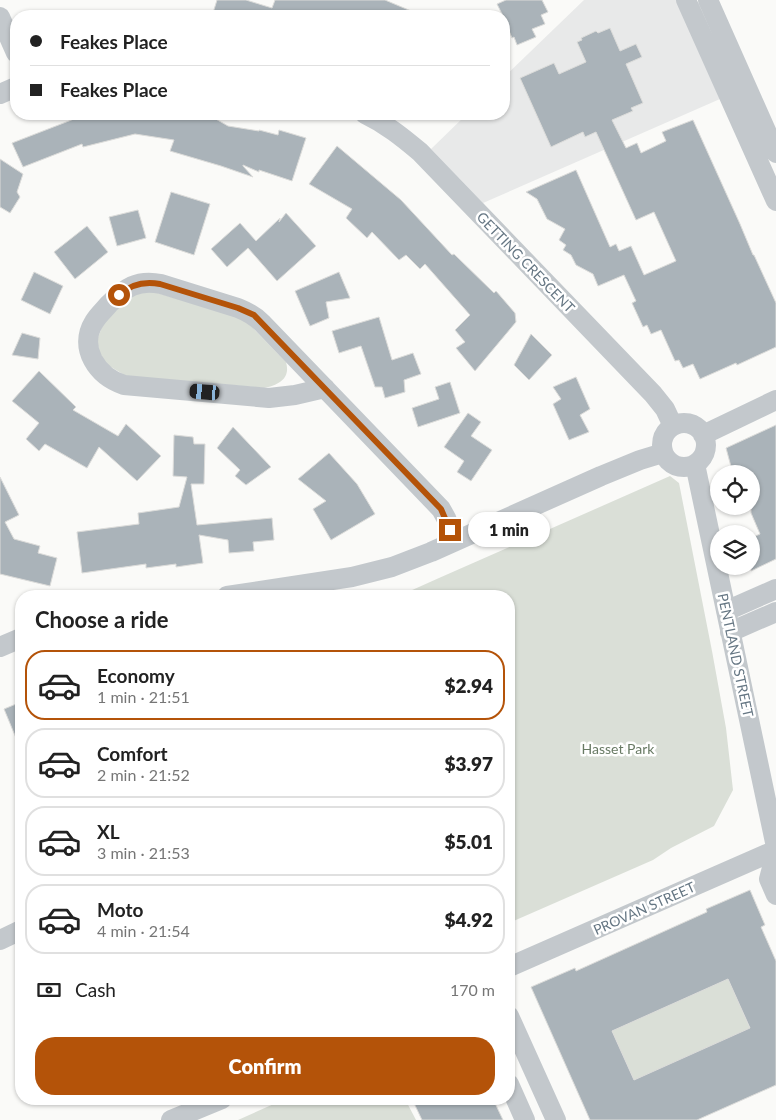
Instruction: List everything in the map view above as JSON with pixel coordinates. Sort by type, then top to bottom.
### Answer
[{"type":"street","points":[[686,0],[776,201]]},
{"type":"street","points":[[708,0],[776,153]]},
{"type":"street","points":[[0,17],[10,40]]},
{"type":"street","name":"GETTING CRESCENT","points":[[376,120],[398,133],[420,152],[653,394],[665,409],[673,426]]},
{"type":"street","points":[[324,388],[295,396],[269,398],[124,385],[108,377],[93,362],[88,347],[89,332],[93,322],[115,298],[132,286],[144,283],[160,284],[250,313],[262,324],[324,388],[441,509],[455,541]]},
{"type":"street","points":[[703,435],[776,400]]},
{"type":"street","points":[[679,424],[693,425],[703,435],[706,447],[704,454],[700,460],[689,467],[676,466],[666,459],[663,453],[664,435],[673,426],[679,424]]},
{"type":"street","points":[[298,590],[410,561],[640,460],[663,453]]},
{"type":"street","name":"PENTLAND STREET","points":[[695,464],[776,846]]},
{"type":"street","points":[[726,611],[776,589]]},
{"type":"street","points":[[730,632],[776,612]]},
{"type":"street","points":[[0,647],[15,641]]},
{"type":"street","points":[[776,852],[769,879],[776,895]]},
{"type":"street","name":"PROVAN STREET","points":[[515,965],[776,852]]},
{"type":"street","points":[[0,940],[15,933]]},
{"type":"street","points":[[515,1033],[556,1120]]},
{"type":"street","points":[[515,1098],[525,1120]]},
{"type":"street","points":[[171,1120],[192,1116],[211,1105]]},
{"type":"shaded area","points":[[584,0],[676,0],[720,99],[483,203],[431,149],[461,120],[510,120],[510,71]]},
{"type":"green space","points":[[148,290],[244,319],[286,362],[287,373],[285,377],[278,383],[264,388],[126,376],[106,364],[99,351],[97,340],[104,322],[130,297]]},
{"type":"green space","name":"Hasset Park","points":[[670,476],[679,483],[726,728],[733,790],[714,826],[671,848],[653,860],[515,920],[515,590],[412,590]]},
{"type":"green space","points":[[722,965],[752,1033],[634,1080],[612,1031]]},
{"type":"green space","points":[[272,1105],[408,1105],[416,1120],[238,1120]]},
{"type":"building","points":[[217,0],[246,0],[272,8],[275,0],[385,0],[409,10],[214,10]]},
{"type":"building","points":[[506,0],[542,0],[548,12],[541,15],[545,24],[532,29],[536,37],[517,45],[514,37],[512,38],[510,33],[510,10],[500,10],[497,4]]},
{"type":"building","points":[[610,28],[620,51],[636,44],[642,57],[626,64],[643,103],[631,108],[633,111],[612,120],[626,148],[637,143],[641,153],[666,141],[662,132],[693,120],[776,303],[776,347],[700,379],[693,364],[683,368],[679,360],[675,361],[661,330],[651,334],[647,325],[643,327],[632,303],[636,301],[624,275],[598,286],[593,274],[576,265],[571,255],[563,250],[566,245],[559,240],[565,229],[547,219],[537,199],[526,192],[576,170],[610,247],[616,244],[619,251],[631,246],[644,275],[676,261],[654,212],[636,220],[596,132],[585,137],[583,132],[551,147],[520,78],[554,63],[559,74],[586,62],[577,42],[596,31],[598,33]]},
{"type":"building","points":[[71,120],[218,120],[228,126],[259,130],[278,135],[279,130],[306,138],[292,181],[259,170],[259,172],[243,165],[253,177],[170,151],[174,140],[135,134],[83,147],[82,144],[23,167],[12,143]]},
{"type":"building","points":[[337,146],[401,200],[452,255],[454,254],[494,293],[496,291],[515,313],[516,322],[475,371],[456,348],[465,342],[455,330],[470,315],[425,264],[420,269],[406,255],[399,260],[372,232],[367,238],[346,218],[352,209],[309,184]]},
{"type":"building","points":[[0,159],[23,174],[17,192],[20,197],[10,213],[0,207]]},
{"type":"building","points":[[171,192],[210,204],[194,255],[155,242]]},
{"type":"building","points":[[138,210],[146,238],[117,246],[109,217]]},
{"type":"building","points":[[286,213],[316,246],[277,281],[248,248],[227,267],[211,249],[240,223],[256,241],[280,218],[279,222]]},
{"type":"building","points":[[87,226],[108,252],[75,279],[54,252]]},
{"type":"building","points":[[34,272],[63,286],[50,314],[21,300]]},
{"type":"building","points":[[339,272],[350,298],[326,302],[329,318],[310,326],[295,291]]},
{"type":"building","points":[[379,317],[392,360],[413,353],[421,374],[404,380],[405,392],[385,398],[382,387],[375,387],[361,346],[339,353],[332,331]]},
{"type":"building","points":[[22,333],[40,338],[38,359],[12,355]]},
{"type":"building","points":[[531,334],[552,355],[529,380],[514,365]]},
{"type":"building","points":[[39,371],[76,407],[73,410],[118,436],[126,424],[161,456],[137,481],[99,447],[87,468],[45,444],[39,451],[26,439],[39,423],[12,401]]},
{"type":"building","points":[[576,377],[590,409],[580,415],[589,432],[569,440],[553,404],[561,399],[553,387]]},
{"type":"building","points":[[450,382],[460,413],[418,427],[412,408],[439,399],[435,387]]},
{"type":"building","points":[[468,413],[481,422],[471,436],[492,450],[471,481],[457,472],[464,461],[444,447]]},
{"type":"building","points":[[776,425],[776,559],[760,567],[760,525],[756,525],[752,515],[760,515],[760,465],[731,465],[726,448]]},
{"type":"building","points":[[233,427],[271,467],[246,485],[235,476],[240,470],[217,448]]},
{"type":"building","points":[[174,435],[193,437],[194,444],[205,444],[204,484],[191,484],[197,525],[272,518],[274,540],[253,542],[254,551],[229,553],[228,540],[199,535],[203,563],[176,567],[176,564],[146,568],[146,564],[82,573],[77,532],[139,524],[138,513],[179,507],[187,477],[173,476]]},
{"type":"building","points":[[329,453],[357,484],[375,514],[331,540],[313,509],[326,501],[298,479]]},
{"type":"building","points":[[0,477],[19,515],[5,522],[14,539],[40,546],[38,553],[57,558],[50,586],[0,574]]},
{"type":"building","points":[[15,704],[15,736],[4,709]]},
{"type":"building","points":[[750,890],[765,925],[761,927],[776,961],[776,1085],[697,1120],[590,1120],[531,987],[575,968],[576,971],[707,912],[706,909]],"holes":[[[728,979],[750,1028],[634,1080],[612,1031]]]},
{"type":"building","points":[[415,1105],[496,1105],[503,1120],[422,1120]]},
{"type":"route","points":[[119,295],[132,286],[152,282],[238,308],[254,315],[441,509],[450,530]]}]
